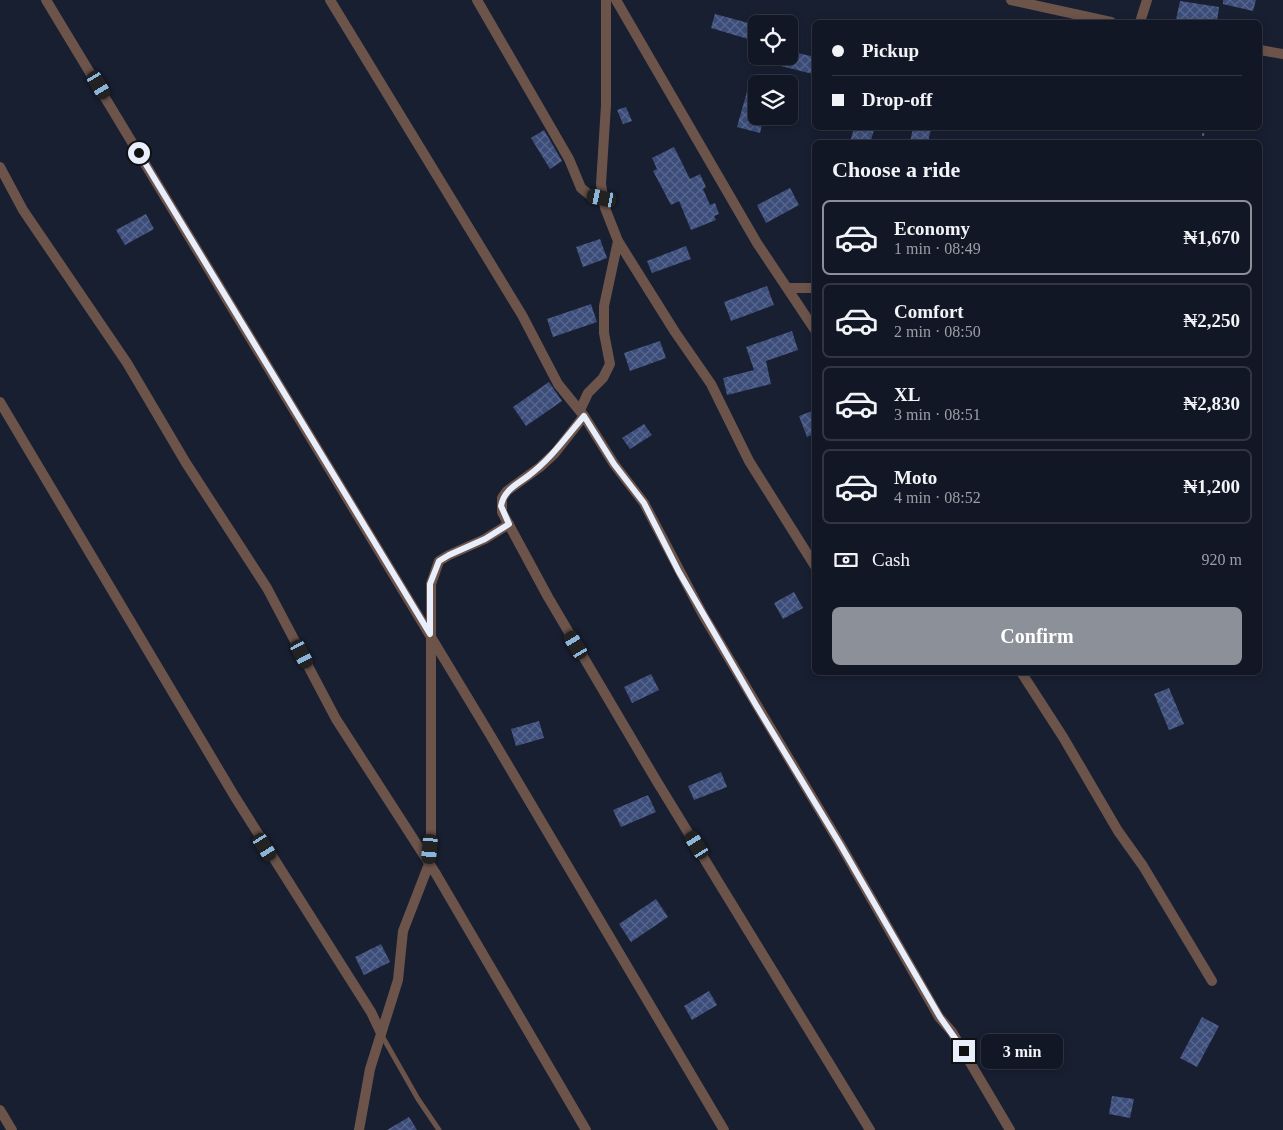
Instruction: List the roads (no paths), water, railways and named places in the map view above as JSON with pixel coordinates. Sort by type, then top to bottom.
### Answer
[{"type":"street","points":[[46,0],[430,634],[724,1130]]},
{"type":"street","points":[[330,0],[522,315],[558,384],[582,413],[614,464],[644,503],[679,572],[756,705],[840,844],[940,1017],[952,1032],[1010,1130]]},
{"type":"street","points":[[477,0],[569,159],[581,188],[591,196],[602,198]]},
{"type":"street","points":[[606,0],[606,105],[602,198],[618,241],[675,332],[711,384],[749,461],[812,561]]},
{"type":"street","points":[[616,0],[757,242],[812,326]]},
{"type":"street","points":[[1011,0],[1102,20]]},
{"type":"street","points":[[1141,20],[1148,0]]},
{"type":"street","points":[[1262,50],[1283,54]]},
{"type":"street","points":[[0,167],[23,210],[127,362],[186,463],[267,588],[336,719],[429,864],[586,1130]]},
{"type":"street","points":[[618,241],[604,306],[604,333],[610,368],[588,393],[582,413],[556,453],[507,491],[501,506],[548,597],[647,764],[870,1130]]},
{"type":"street","points":[[787,288],[812,288]]},
{"type":"street","points":[[0,402],[234,797],[371,1012],[381,1032]]},
{"type":"street","points":[[359,1130],[370,1069],[398,980],[403,931],[429,864],[432,833],[430,584],[439,561],[485,539],[509,524]]},
{"type":"street","points":[[1023,675],[1064,737],[1118,831],[1143,866],[1212,981]]},
{"type":"street","points":[[0,1110],[12,1130]]},
{"type":"lane","points":[[381,1032],[418,1099],[439,1130]]}]
